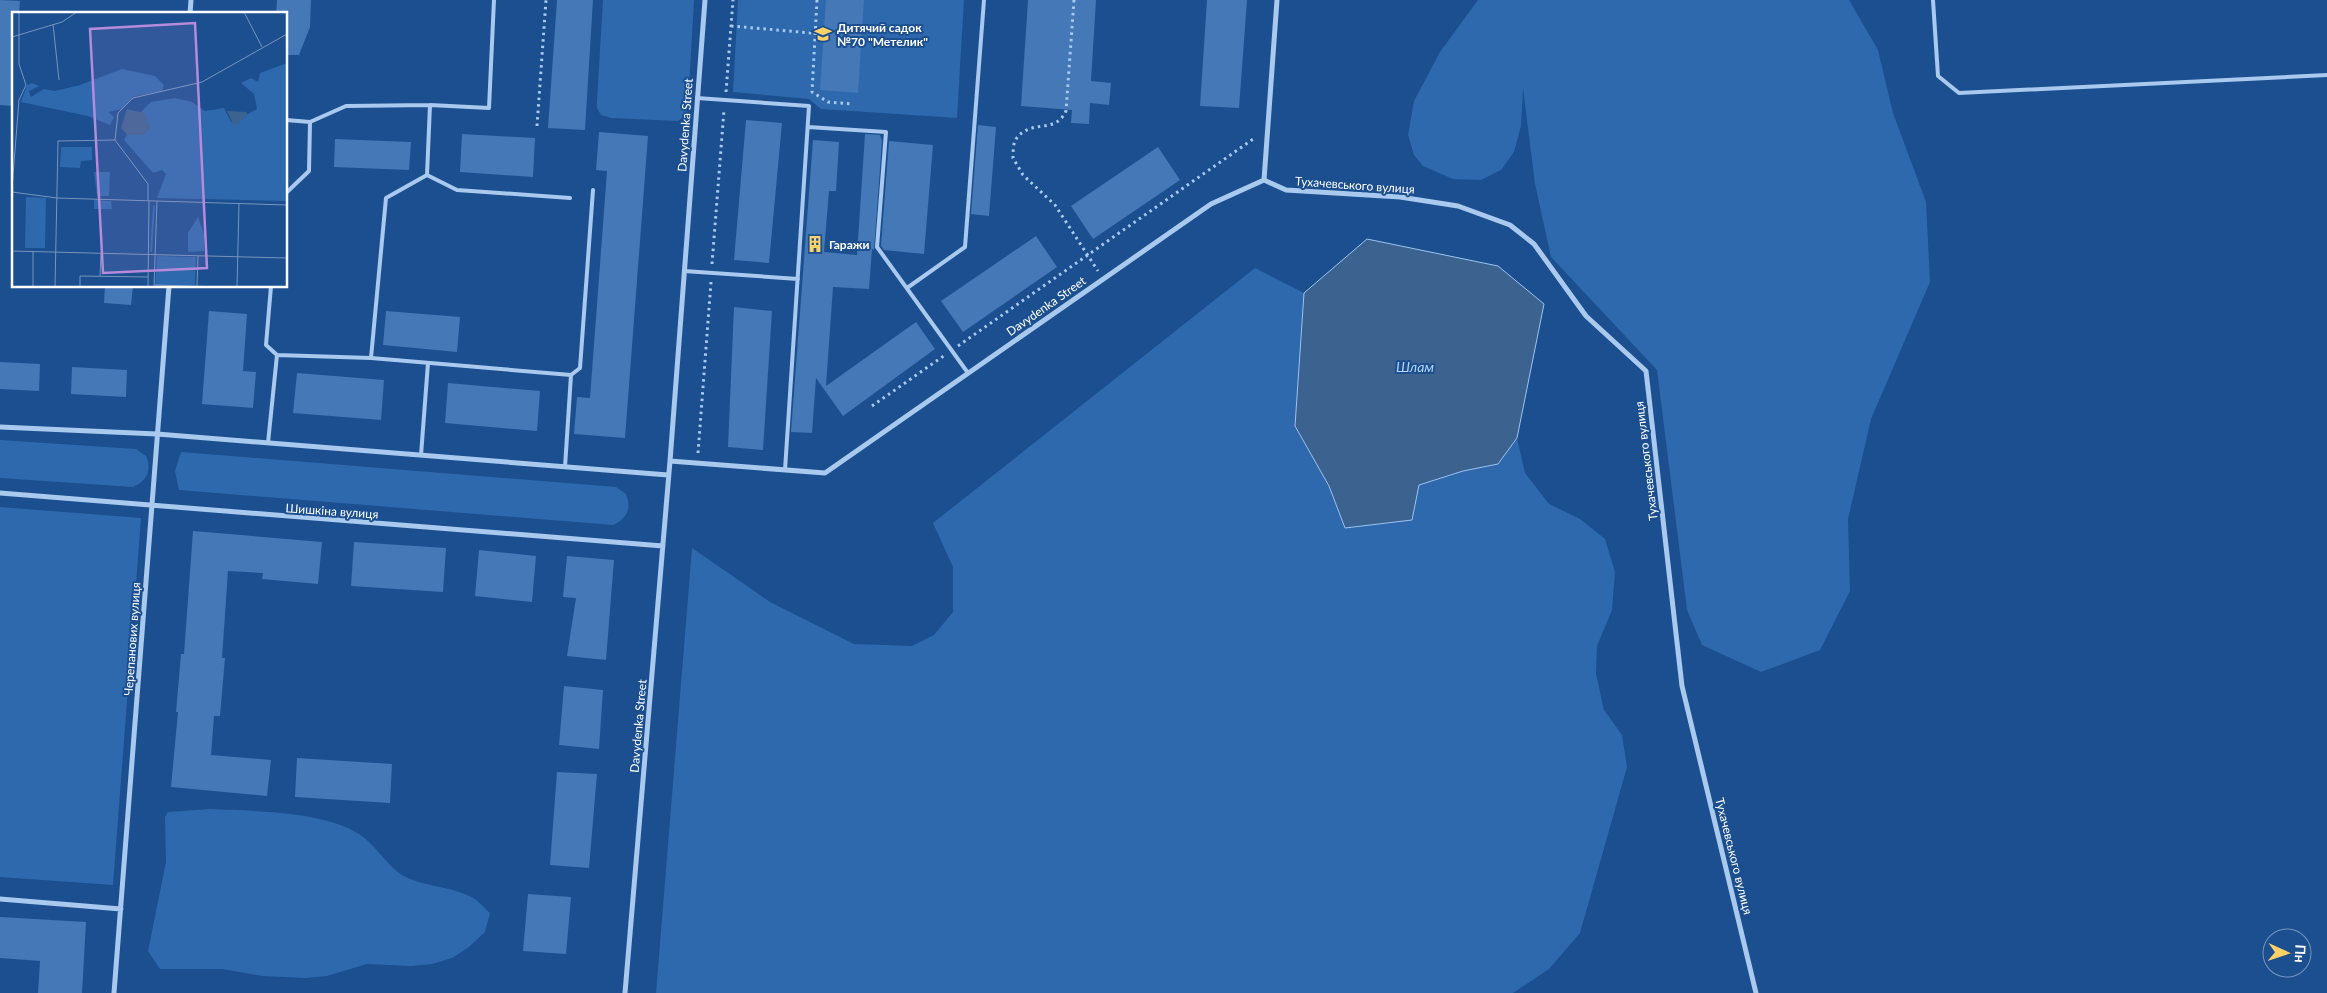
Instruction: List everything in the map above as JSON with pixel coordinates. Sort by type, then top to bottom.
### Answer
[{"type":"street","name":"Davydenka Street","points":[[625,993],[670,461],[705,0]]},
{"type":"street","points":[[1264,180],[1277,0]]},
{"type":"street","name":"Davydenka Street","points":[[670,461],[825,473],[1211,204],[1264,180]]},
{"type":"street","name":"Тухачевського вулиця","points":[[1264,180],[1286,190],[1400,197],[1458,206],[1510,225],[1534,244],[1586,316],[1646,371],[1682,686],[1756,993]]},
{"type":"street","name":"Черепанових вулиця","points":[[114,993],[168,288]]},
{"type":"street","points":[[0,427],[157,434],[668,475]]},
{"type":"street","name":"Шишкiна вулиця","points":[[0,493],[152,507],[663,546]]},
{"type":"street","points":[[0,899],[121,910]]},
{"type":"lane","points":[[288,120],[310,122],[346,106],[430,105],[489,108],[494,0]]},
{"type":"lane","points":[[907,288],[965,248],[984,0]]},
{"type":"lane","points":[[1933,0],[1938,76],[1959,93],[2327,75]]},
{"type":"lane","points":[[698,98],[809,106],[785,470]]},
{"type":"lane","points":[[427,175],[430,105]]},
{"type":"lane","points":[[288,191],[309,171],[310,122]]},
{"type":"lane","points":[[808,127],[886,132],[877,247],[968,374]]},
{"type":"lane","points":[[427,175],[457,190],[570,198]]},
{"type":"lane","points":[[371,358],[386,198],[427,175]]},
{"type":"lane","points":[[271,288],[266,345],[277,355],[371,358],[571,374],[580,368],[593,190]]},
{"type":"lane","points":[[684,271],[798,279]]},
{"type":"lane","points":[[268,443],[277,355]]},
{"type":"lane","points":[[421,455],[428,363]]},
{"type":"lane","points":[[565,467],[571,374]]},
{"type":"path","points":[[538,126],[546,0]]},
{"type":"path","points":[[697,463],[733,0]]},
{"type":"path","points":[[817,0],[812,92],[828,102],[853,104]]},
{"type":"path","points":[[1074,0],[1066,111],[1062,120],[1052,125],[1025,130],[1015,140],[1013,158],[1023,175],[1055,205],[1104,279]]},
{"type":"path","points":[[731,26],[823,34]]},
{"type":"path","points":[[872,406],[1268,128]]},
{"type":"shaded area","points":[[603,0],[694,0],[688,106],[686,115],[678,121],[611,118],[601,115],[597,108],[597,101]]},
{"type":"shaded area","points":[[738,0],[964,0],[957,118],[821,109],[809,99],[733,92]]},
{"type":"shaded area","points":[[1478,0],[1849,0],[1878,50],[1893,113],[1926,202],[1930,282],[1871,419],[1848,519],[1850,591],[1820,650],[1761,672],[1702,645],[1687,610],[1657,370],[1551,257],[1535,184],[1523,88],[1521,126],[1514,152],[1501,170],[1481,180],[1453,179],[1423,166],[1414,155],[1408,135],[1414,101],[1440,52]]},
{"type":"shaded area","points":[[1255,268],[1304,293],[1295,426],[1329,486],[1345,528],[1419,485],[1463,471],[1498,464],[1517,438],[1525,473],[1549,504],[1580,519],[1605,539],[1615,572],[1612,610],[1597,646],[1596,674],[1604,710],[1622,735],[1627,767],[1580,933],[1549,969],[1513,993],[656,993],[692,548],[770,602],[854,644],[912,646],[934,635],[953,612],[953,567],[933,523]]},
{"type":"shaded area","points":[[0,440],[136,449],[146,456],[148,470],[142,482],[133,487],[0,478]]},
{"type":"shaded area","points":[[181,452],[616,487],[626,494],[628,508],[622,520],[613,525],[179,490],[175,471]]},
{"type":"shaded area","points":[[0,507],[141,518],[113,885],[0,877]]},
{"type":"shaded area","points":[[210,809],[288,814],[344,826],[366,839],[396,870],[410,879],[465,894],[475,899],[490,913],[485,932],[469,947],[452,958],[432,964],[411,966],[367,964],[327,976],[306,978],[262,976],[222,969],[160,969],[148,951],[166,862],[165,817],[168,812]]},
{"type":"water","name":"Шлам","points":[[1367,239],[1498,266],[1544,304],[1517,438],[1498,464],[1463,471],[1419,485],[1412,520],[1345,528],[1329,486],[1295,426],[1304,293]]},
{"type":"building","points":[[0,0],[20,1],[19,12],[12,12],[12,106],[0,105]]},
{"type":"building","points":[[277,0],[311,0],[310,27],[299,55],[288,55],[288,12],[276,12]]},
{"type":"building","points":[[557,0],[593,0],[585,130],[548,128]]},
{"type":"building","points":[[826,0],[864,0],[858,93],[820,90]]},
{"type":"building","points":[[1028,0],[1096,0],[1091,81],[1111,83],[1109,105],[1090,103],[1089,124],[1071,123],[1072,110],[1021,106]]},
{"type":"building","points":[[1207,0],[1247,0],[1239,108],[1200,106]]},
{"type":"building","points":[[746,120],[782,123],[769,263],[734,260]]},
{"type":"building","points":[[978,125],[996,127],[989,216],[971,214]]},
{"type":"building","points":[[599,132],[648,136],[625,438],[574,434],[577,397],[590,398],[607,171],[596,170]]},
{"type":"building","points":[[462,134],[535,138],[533,177],[460,172]]},
{"type":"building","points":[[865,134],[880,135],[882,141],[874,250],[872,249],[869,289],[833,287],[826,386],[916,322],[935,349],[843,416],[816,378],[812,433],[791,432],[813,140],[839,142],[836,191],[829,191],[824,252],[857,255]]},
{"type":"building","points":[[335,139],[411,142],[409,170],[334,167]]},
{"type":"building","points":[[889,141],[933,145],[924,254],[884,250],[881,246]]},
{"type":"building","points":[[1158,147],[1180,180],[1093,239],[1071,206]]},
{"type":"building","points":[[1036,236],[1057,267],[963,332],[941,301]]},
{"type":"building","points":[[105,288],[133,288],[131,305],[104,303]]},
{"type":"building","points":[[734,307],[772,311],[763,450],[728,447]]},
{"type":"building","points":[[209,311],[247,314],[243,371],[256,372],[253,408],[202,404]]},
{"type":"building","points":[[386,311],[460,317],[457,352],[383,345]]},
{"type":"building","points":[[0,362],[40,364],[39,391],[0,389]]},
{"type":"building","points":[[72,367],[127,370],[126,397],[71,394]]},
{"type":"building","points":[[297,373],[384,380],[381,420],[293,413]]},
{"type":"building","points":[[448,383],[540,391],[537,431],[445,423]]},
{"type":"building","points":[[193,531],[322,542],[318,584],[262,579],[263,573],[228,571],[222,658],[225,658],[220,716],[214,716],[211,755],[271,760],[267,796],[171,787],[181,654],[184,654]]},
{"type":"building","points":[[354,542],[446,548],[443,592],[351,586]]},
{"type":"building","points":[[479,550],[536,556],[532,602],[475,596]]},
{"type":"building","points":[[567,556],[614,560],[606,660],[567,656],[576,598],[563,597]]},
{"type":"building","points":[[564,686],[603,690],[599,749],[559,745]]},
{"type":"building","points":[[297,758],[392,764],[390,803],[295,797]]},
{"type":"building","points":[[557,772],[597,774],[589,868],[550,865]]},
{"type":"building","points":[[528,894],[571,897],[566,954],[523,951]]},
{"type":"building","points":[[0,917],[86,922],[82,993],[38,993],[40,961],[0,958]]},
{"type":"place","name":"Дитячий садок №70 \"Метелик\"","points":[[823,34]]},
{"type":"place","name":"Гаражи","points":[[815,244]]}]
